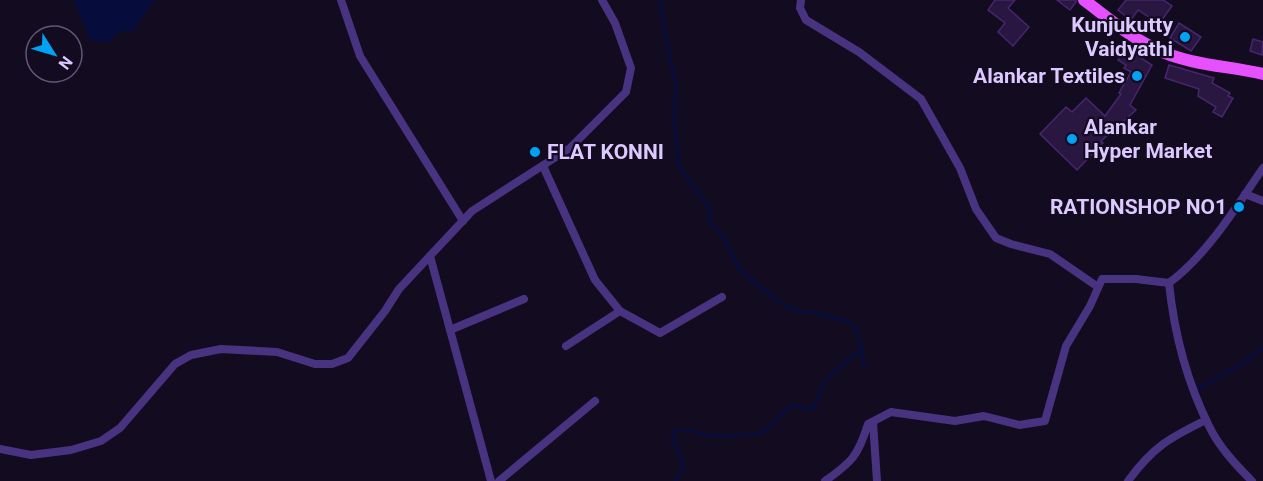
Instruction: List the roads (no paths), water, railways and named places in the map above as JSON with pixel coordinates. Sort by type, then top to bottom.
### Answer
[{"type":"main road","points":[[1084,0],[1119,26],[1159,50],[1178,57],[1263,74]]},
{"type":"street","points":[[341,0],[360,56],[463,221]]},
{"type":"street","points":[[0,449],[31,455],[71,450],[101,441],[120,428],[175,364],[191,355],[221,349],[277,352],[315,364],[332,364],[348,358],[385,311],[399,288],[472,212],[570,147],[626,92],[631,68],[615,23],[602,0]]},
{"type":"street","points":[[801,0],[800,8],[806,20],[859,52],[921,99],[960,168],[976,209],[996,238],[1050,254],[1098,287]]},
{"type":"street","points":[[543,166],[596,280],[620,311],[660,333],[722,297]]},
{"type":"street","points":[[825,481],[846,466],[861,448],[868,424],[891,412],[955,420],[984,416],[1019,425],[1045,421],[1066,346],[1090,306],[1102,279],[1136,279],[1170,283],[1184,272],[1226,221],[1263,168]]},
{"type":"street","points":[[1245,194],[1263,201]]},
{"type":"street","points":[[430,256],[491,481]]},
{"type":"street","points":[[1170,283],[1172,312],[1181,352],[1206,420],[1229,456],[1252,481]]},
{"type":"street","points":[[450,330],[524,299]]},
{"type":"street","points":[[566,346],[620,311]]},
{"type":"street","points":[[500,481],[596,401]]},
{"type":"street","points":[[1128,481],[1142,462],[1170,438],[1206,420]]},
{"type":"street","points":[[873,422],[877,481]]},
{"type":"waterway","points":[[660,0],[676,86],[674,121],[679,166],[709,208],[711,225],[722,234],[740,270],[778,301],[796,311],[821,314],[847,321],[856,328],[864,366]]},
{"type":"waterway","points":[[1194,389],[1238,366],[1263,348]]},
{"type":"waterway","points":[[675,481],[683,471],[680,456],[672,438],[675,431],[687,430],[718,436],[760,433],[791,405],[813,408],[827,378],[862,349]]},
{"type":"place","name":"Kunjukutty Vaidyathi","points":[[1185,37]]},
{"type":"place","name":"Alankar Textiles","points":[[1137,76]]},
{"type":"place","name":"Alankar Hyper Market","points":[[1072,139]]},
{"type":"place","name":"FLAT KONNI","points":[[535,152]]},
{"type":"place","name":"RATIONSHOP NO1","points":[[1239,207]]}]
